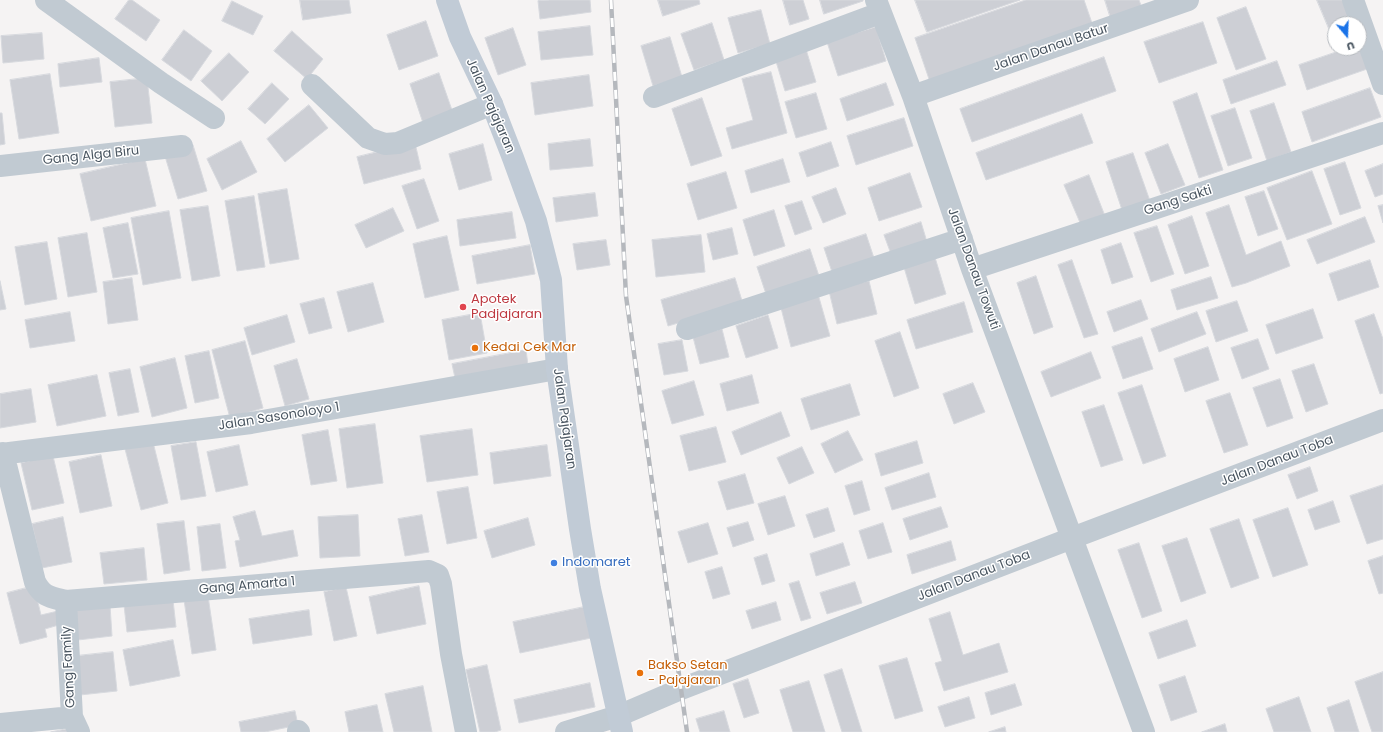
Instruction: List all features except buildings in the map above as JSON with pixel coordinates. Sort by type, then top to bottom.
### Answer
[{"type":"main road","name":"Jalan Pajajaran","points":[[447,0],[460,37],[492,104],[513,158],[536,221],[551,280],[557,369],[590,589],[620,724]]},
{"type":"street","points":[[46,0],[161,83],[214,118]]},
{"type":"street","name":"Jalan Danau Batur","points":[[913,96],[1188,0]]},
{"type":"street","points":[[1353,0],[1383,84]]},
{"type":"street","points":[[654,97],[878,6]]},
{"type":"street","name":"Jalan Danau Towuti","points":[[878,6],[913,96],[972,269],[1144,732]]},
{"type":"street","points":[[312,85],[368,138],[385,144],[398,142],[492,104]]},
{"type":"street","name":"Gang Sakti","points":[[972,269],[1383,133]]},
{"type":"street","name":"Gang Alga Biru","points":[[0,166],[182,146]]},
{"type":"street","points":[[688,328],[962,239]]},
{"type":"street","name":"Jalan Sasonoloyo 1","points":[[2,454],[251,423],[557,369]]},
{"type":"street","name":"Jalan Danau Toba","points":[[566,732],[620,724],[681,689],[1383,420]]},
{"type":"street","name":"Gang Amarta 1","points":[[2,454],[35,582],[41,591],[48,596],[66,601],[429,571],[438,575],[441,584],[451,654],[466,732]]},
{"type":"street","name":"Gang Family","points":[[66,601],[75,724]]},
{"type":"street","points":[[0,724],[75,724]]},
{"type":"railway","points":[[611,0],[626,296],[687,732]]},
{"type":"place","name":"Apotek Padjajaran","points":[[463,307]]},
{"type":"place","name":"Kedai Cek Mar","points":[[475,348]]},
{"type":"place","name":"Indomaret","points":[[554,563]]},
{"type":"place","name":"Bakso Setan - Pajajaran","points":[[640,673]]}]
